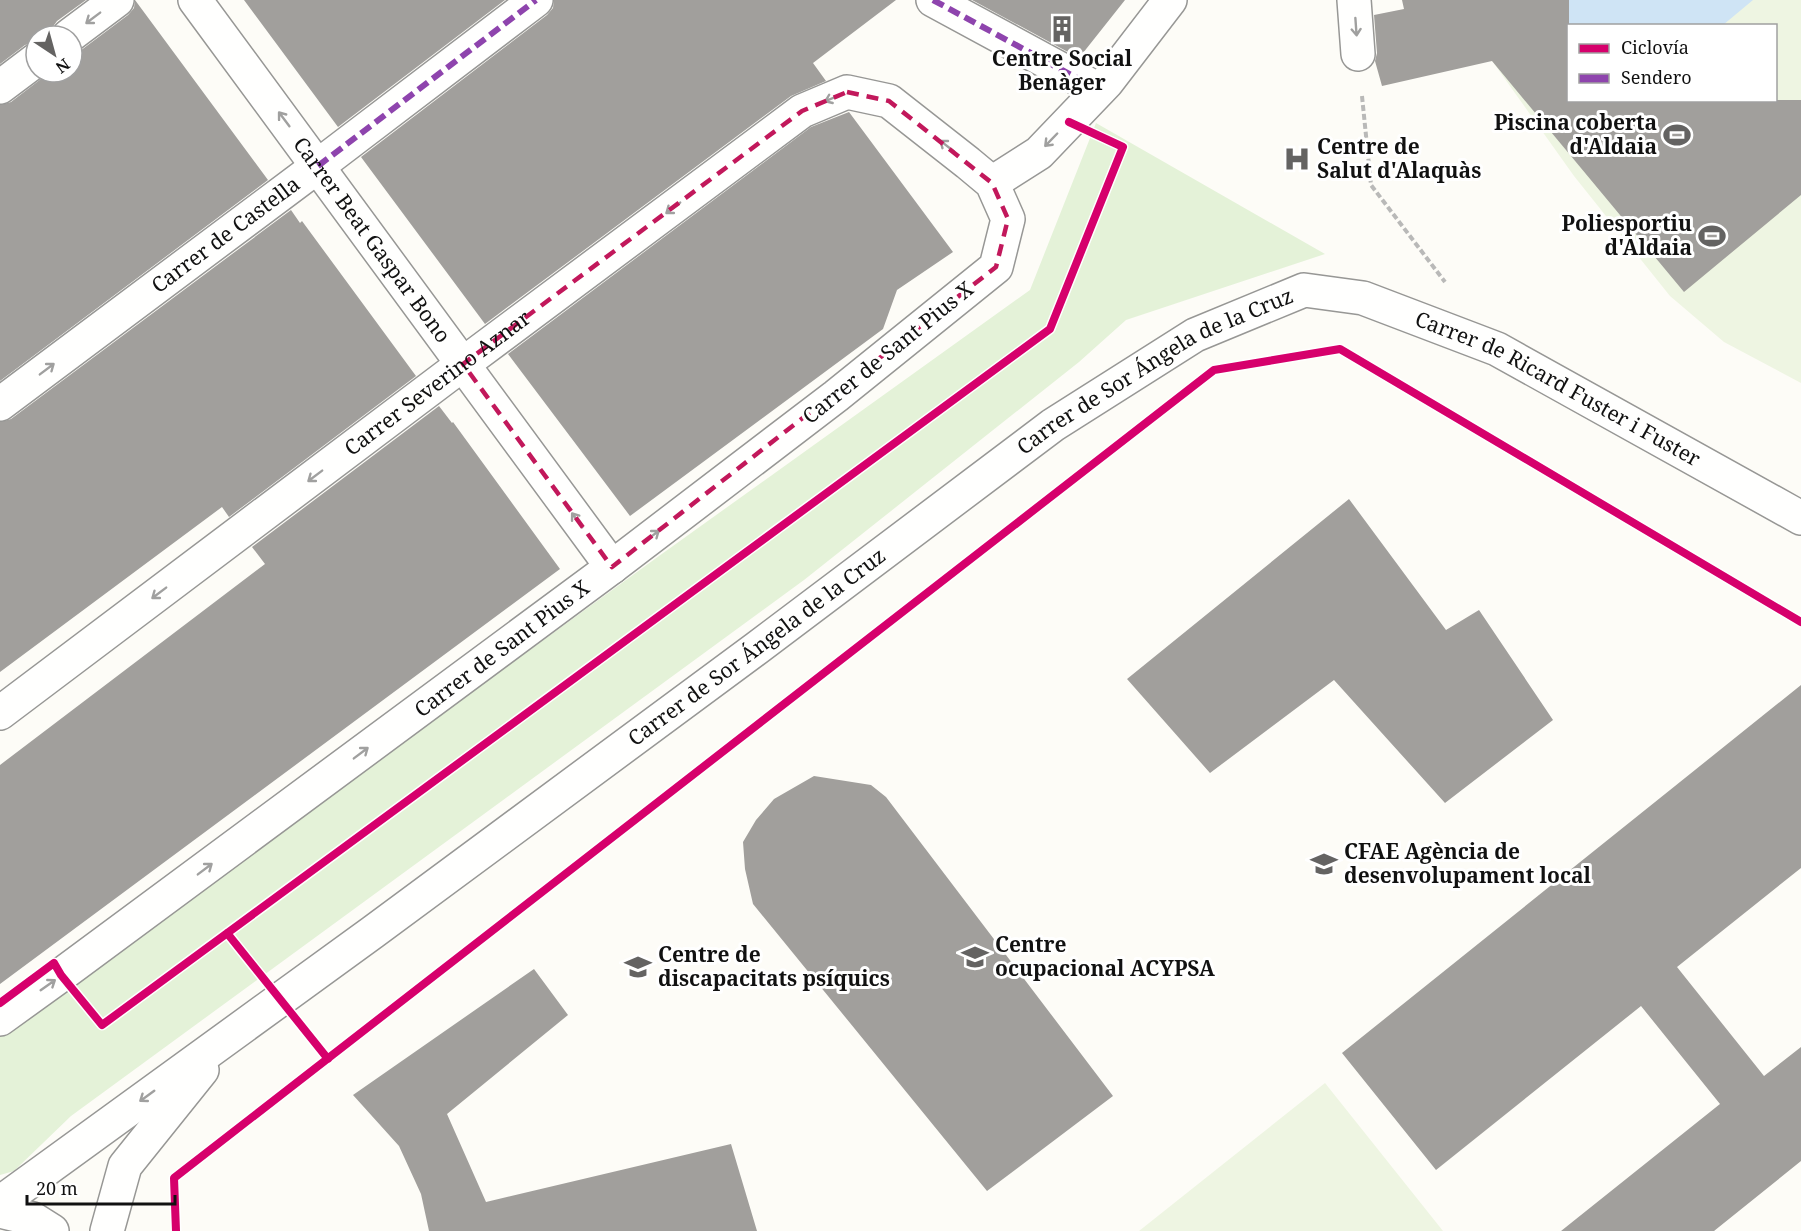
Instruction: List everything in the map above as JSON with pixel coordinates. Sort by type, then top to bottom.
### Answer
[{"type":"street","points":[[84,25],[117,0]]},
{"type":"street","name":"Carrer Beat Gaspar Bono","points":[[195,0],[612,567]]},
{"type":"street","name":"Carrer de Castella","points":[[0,404],[536,0]]},
{"type":"street","points":[[933,0],[1099,90]]},
{"type":"street","points":[[992,183],[1039,153],[1099,90],[1170,0]]},
{"type":"street","points":[[1354,0],[1358,54]]},
{"type":"street","points":[[0,87],[24,69]]},
{"type":"street","name":"Carrer Severino Aznar","points":[[0,713],[802,111],[847,92],[889,101],[992,183]]},
{"type":"street","name":"Carrer de Sant Pius X","points":[[0,1019],[612,567],[836,396],[996,267],[1008,219],[992,183]]},
{"type":"street","name":"Carrer de Ricard Fuster i Fuster","points":[[1304,290],[1363,298],[1497,349],[1801,518]]},
{"type":"street","name":"Carrer de Sor Ángela de la Cruz","points":[[0,1203],[373,932],[757,648],[1053,425],[1195,335],[1304,290]]},
{"type":"street","name":"Carrer de Sor Ángela de la Cruz","points":[[107,1231],[125,1166],[228,1036]]},
{"type":"street","points":[[0,1211],[33,1219],[52,1231]]},
{"type":"path","points":[[1358,54],[1371,185],[1448,285]]},
{"type":"highlighted area","points":[[847,92],[889,101],[992,183],[1008,219],[996,267],[612,567],[463,364],[802,111]]},
{"type":"green space","name":"Poliesportiu d'Aldaia","points":[[1460,0],[1801,0],[1801,383],[1724,342],[1670,296],[1574,176],[1453,6]]},
{"type":"green space","points":[[1096,123],[1325,254],[1126,320],[1079,362],[804,580],[71,1116],[14,1171],[0,1175],[0,1035],[659,556],[1030,290]]},
{"type":"green space","points":[[1325,1083],[1443,1231],[1139,1231]]},
{"type":"water","points":[[1517,0],[1753,0],[1724,24],[1567,24],[1567,102],[1587,143]]},
{"type":"building","points":[[0,0],[86,0],[55,24],[24,24],[24,46],[0,64]]},
{"type":"building","points":[[135,0],[268,180],[0,381],[0,105],[11,102],[34,84],[84,84],[84,48],[134,8]]},
{"type":"building","points":[[244,0],[505,0],[338,127]]},
{"type":"building","points":[[554,0],[896,0],[813,63],[826,81],[791,96],[485,324],[361,157],[547,15],[553,8]]},
{"type":"building","name":"Centre Social Benàger","points":[[972,0],[1125,0],[1079,58]]},
{"type":"building","name":"Poliesportiu d'Aldaia","points":[[1402,0],[1569,0],[1567,102],[1801,100],[1801,195],[1684,292],[1492,61],[1382,86],[1375,61],[1377,53],[1374,15],[1404,9]]},
{"type":"building","points":[[849,112],[953,252],[897,290],[883,329],[630,516],[508,354],[811,127]]},
{"type":"building","points":[[291,210],[300,223],[302,221],[416,376],[229,517],[222,507],[0,672],[0,422],[11,419]]},
{"type":"building","points":[[439,406],[560,569],[0,984],[0,765],[265,564],[252,547]]},
{"type":"building","points":[[1349,499],[1446,630],[1479,610],[1553,720],[1445,803],[1334,680],[1210,773],[1127,679]]},
{"type":"building","points":[[1801,685],[1801,868],[1677,967],[1764,1076],[1801,1047],[1801,1161],[1714,1231],[1561,1231],[1720,1104],[1641,1006],[1436,1170],[1342,1053]]},
{"type":"building","points":[[814,776],[871,785],[886,797],[1113,1096],[987,1191],[753,904],[745,869],[743,842],[756,820],[774,799]]},
{"type":"building","points":[[534,969],[568,1015],[447,1114],[486,1202],[731,1144],[757,1231],[429,1231],[421,1194],[399,1146],[353,1095]]},
{"type":"marked path","points":[[318,166],[536,0]]},
{"type":"marked path","points":[[933,0],[1099,90]]},
{"type":"cycle path","points":[[0,1003],[54,963],[61,975],[102,1025],[1050,329],[1123,147],[1069,122]]},
{"type":"cycle path","points":[[176,1231],[174,1178],[1214,370],[1340,349],[1801,622]]},
{"type":"cycle path","points":[[227,933],[328,1059]]},
{"type":"place","name":"Centre Social Benàger","points":[[1062,29]]},
{"type":"place","name":"Piscina coberta d'Aldaia","points":[[1677,135]]},
{"type":"place","name":"Centre de Salut d'Alaquàs","points":[[1297,159]]},
{"type":"place","name":"Poliesportiu d'Aldaia","points":[[1712,236]]},
{"type":"place","name":"CFAE Agència de desenvolupament local","points":[[1324,864]]},
{"type":"place","name":"Centre ocupacional ACYPSA","points":[[975,957]]},
{"type":"place","name":"Centre de discapacitats psíquics","points":[[638,967]]}]
